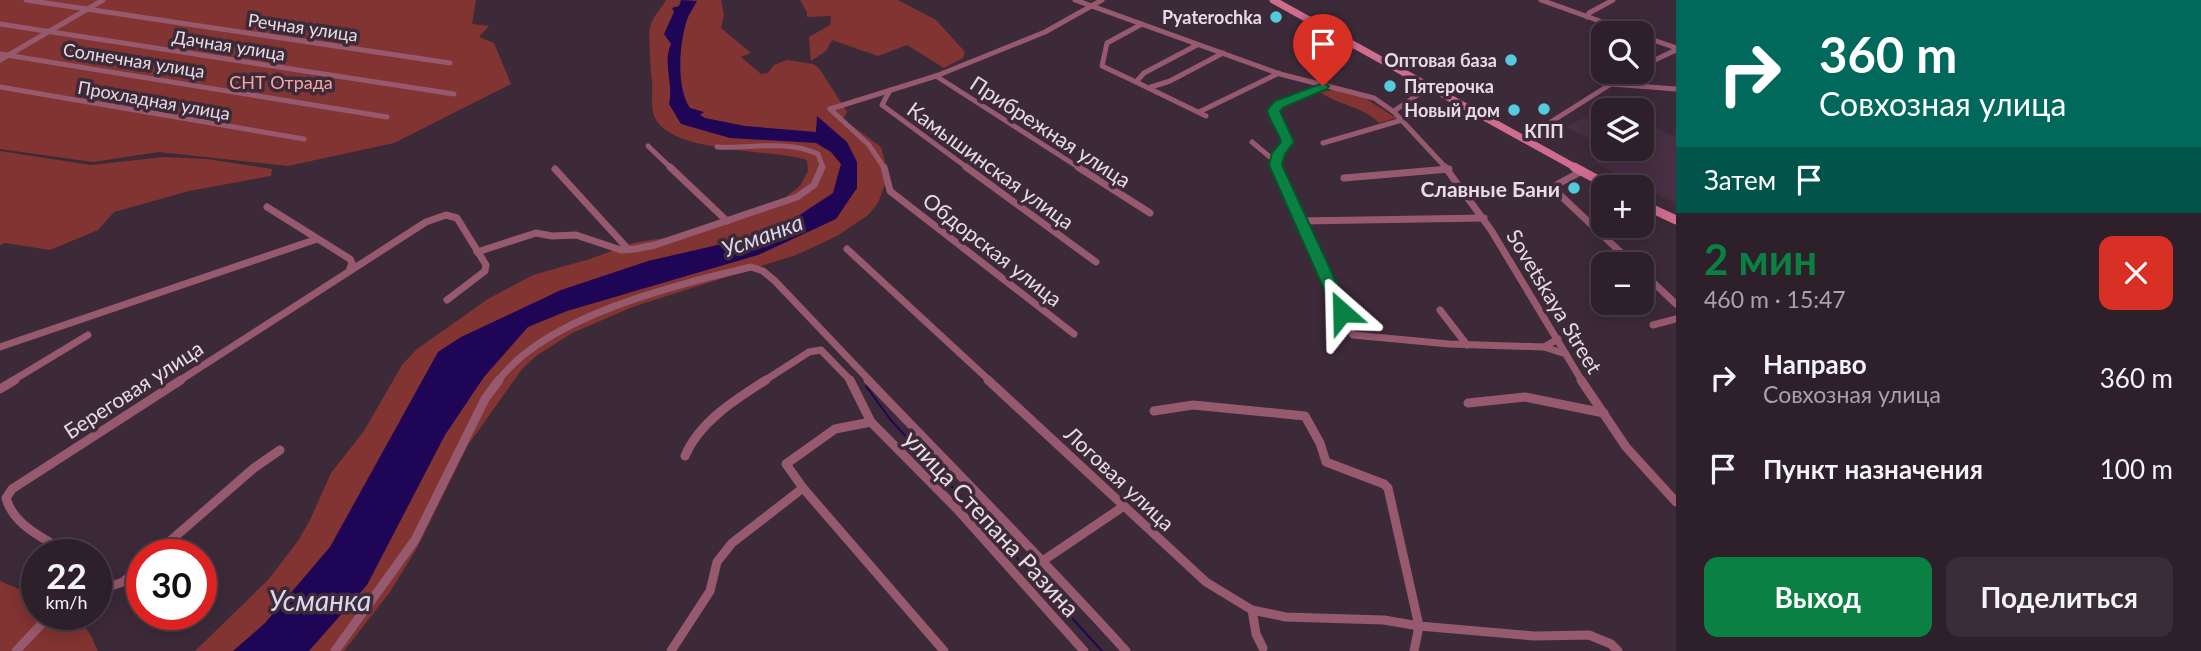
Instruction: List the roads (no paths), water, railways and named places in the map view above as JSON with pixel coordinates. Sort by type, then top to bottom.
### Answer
[{"type":"street","name":"Речная улица","points":[[26,0],[450,63]]},
{"type":"street","points":[[0,60],[103,0]]},
{"type":"street","name":"Sovetskaya Street","points":[[1075,0],[1279,73],[1323,86],[1363,92],[1394,111],[1449,169],[1484,218],[1566,354],[1627,448],[1676,502]]},
{"type":"street","points":[[891,90],[936,76],[1045,32],[1093,7],[1101,0]]},
{"type":"street","points":[[1273,0],[1591,176]]},
{"type":"street","points":[[1541,0],[1598,21]]},
{"type":"street","points":[[1587,17],[1589,13],[1613,0]]},
{"type":"street","name":"Дачная улица","points":[[0,24],[454,94]]},
{"type":"street","points":[[1142,24],[1107,43],[1102,66],[1151,87],[1206,116]]},
{"type":"street","points":[[1654,41],[1676,49]]},
{"type":"street","points":[[1136,82],[1144,73],[1197,45]]},
{"type":"street","points":[[1654,60],[1676,49]]},
{"type":"street","name":"Солнечная улица","points":[[0,54],[387,117]]},
{"type":"street","points":[[1151,87],[1170,81],[1223,54]]},
{"type":"street","points":[[1199,112],[1279,73]]},
{"type":"street","name":"Прибрежная улица","points":[[936,76],[1150,213]]},
{"type":"street","points":[[1524,139],[1610,84],[1676,89]]},
{"type":"street","points":[[1323,86],[1279,104],[1274,110],[1276,121],[1285,131],[1288,142],[1278,153],[1275,165],[1353,335],[1467,345],[1544,347],[1566,354]]},
{"type":"street","name":"Прохладная улица","points":[[0,87],[304,139]]},
{"type":"street","points":[[1394,111],[1429,87]]},
{"type":"street","name":"Обдорская улица","points":[[891,90],[830,109],[877,150],[889,177],[890,191],[1074,334]]},
{"type":"street","name":"Камышинская улица","points":[[891,90],[882,105],[1096,261]]},
{"type":"street","points":[[1323,143],[1402,121]]},
{"type":"street","points":[[1252,142],[1276,162]]},
{"type":"street","points":[[477,252],[536,233],[552,236],[576,235],[628,249],[655,245],[805,193],[814,184],[821,163],[812,150],[802,147],[762,144],[729,150],[717,147]]},
{"type":"street","points":[[648,146],[727,221]]},
{"type":"street","points":[[1263,152],[1278,153]]},
{"type":"street","points":[[555,169],[628,249]]},
{"type":"street","points":[[1344,178],[1449,169]]},
{"type":"street","points":[[1582,171],[1558,184],[1559,194],[1620,252]]},
{"type":"street","points":[[267,207],[350,259],[352,263],[349,272]]},
{"type":"street","points":[[1654,210],[1676,220]]},
{"type":"street","points":[[349,272],[426,222],[446,215],[457,218],[486,265],[485,271],[447,300]]},
{"type":"street","points":[[1301,220],[1484,218]]},
{"type":"street","points":[[0,347],[317,239]]},
{"type":"street","name":"Логовая улица","points":[[847,249],[1206,582],[1252,610],[1286,617],[1384,620],[1419,626],[1534,636],[1589,635],[1611,644],[1618,651]]},
{"type":"street","points":[[335,651],[415,540],[485,399],[502,376],[534,348],[575,324],[666,288],[751,267],[763,271],[775,281],[1002,521],[1044,560],[1126,651]]},
{"type":"street","name":"Береговая улица","points":[[45,539],[30,530],[7,507],[6,498],[12,489],[349,272]]},
{"type":"street","points":[[1654,283],[1676,304]]},
{"type":"street","points":[[1440,310],[1467,345]]},
{"type":"street","points":[[1653,325],[1676,319]]},
{"type":"street","points":[[0,389],[88,335]]},
{"type":"street","points":[[1544,347],[1558,340]]},
{"type":"street","name":"улица Степана Разина","points":[[685,456],[686,447],[706,425],[742,396],[809,352],[821,349],[849,377],[871,422],[957,509],[1084,651]]},
{"type":"street","points":[[1468,403],[1525,397],[1604,413]]},
{"type":"street","points":[[1154,411],[1193,405],[1305,416],[1320,443],[1326,461],[1388,488],[1419,626],[1414,651]]},
{"type":"street","points":[[871,422],[835,429],[786,464],[803,488],[944,651]]},
{"type":"street","points":[[172,539],[254,468],[280,450]]},
{"type":"street","points":[[671,651],[710,591],[717,562],[732,543],[803,488]]},
{"type":"street","points":[[1044,560],[1124,506]]},
{"type":"street","points":[[1252,610],[1256,634],[1263,648]]},
{"type":"street","points":[[16,651],[36,630]]},
{"type":"water","name":"Усманка","points":[[681,0],[697,1],[687,20],[681,53],[682,89],[690,108],[704,112],[700,115],[705,118],[745,126],[816,132],[817,116],[847,142],[857,162],[857,188],[836,219],[758,255],[567,311],[528,327],[484,377],[445,435],[367,585],[309,651],[233,651],[265,623],[330,547],[438,352],[461,337],[561,290],[648,261],[739,240],[795,218],[833,193],[841,164],[831,152],[816,143],[730,138],[681,124],[669,104],[668,59],[671,44],[664,34],[674,12],[672,8],[679,6]]},
{"type":"waterway","points":[[866,386],[890,419],[1102,651]]},
{"type":"place","name":"Pyaterochka","points":[[1276,17]]},
{"type":"place","name":"Оптовая база","points":[[1511,60]]},
{"type":"place","name":"Пятерочка","points":[[1390,86]]},
{"type":"place","name":"КПП","points":[[1544,109]]},
{"type":"place","name":"Новый дом","points":[[1514,110]]},
{"type":"place","name":"Славные Бани","points":[[1574,188]]},
{"type":"park label","name":"СНТ Отрада","points":[[281,82]]}]
